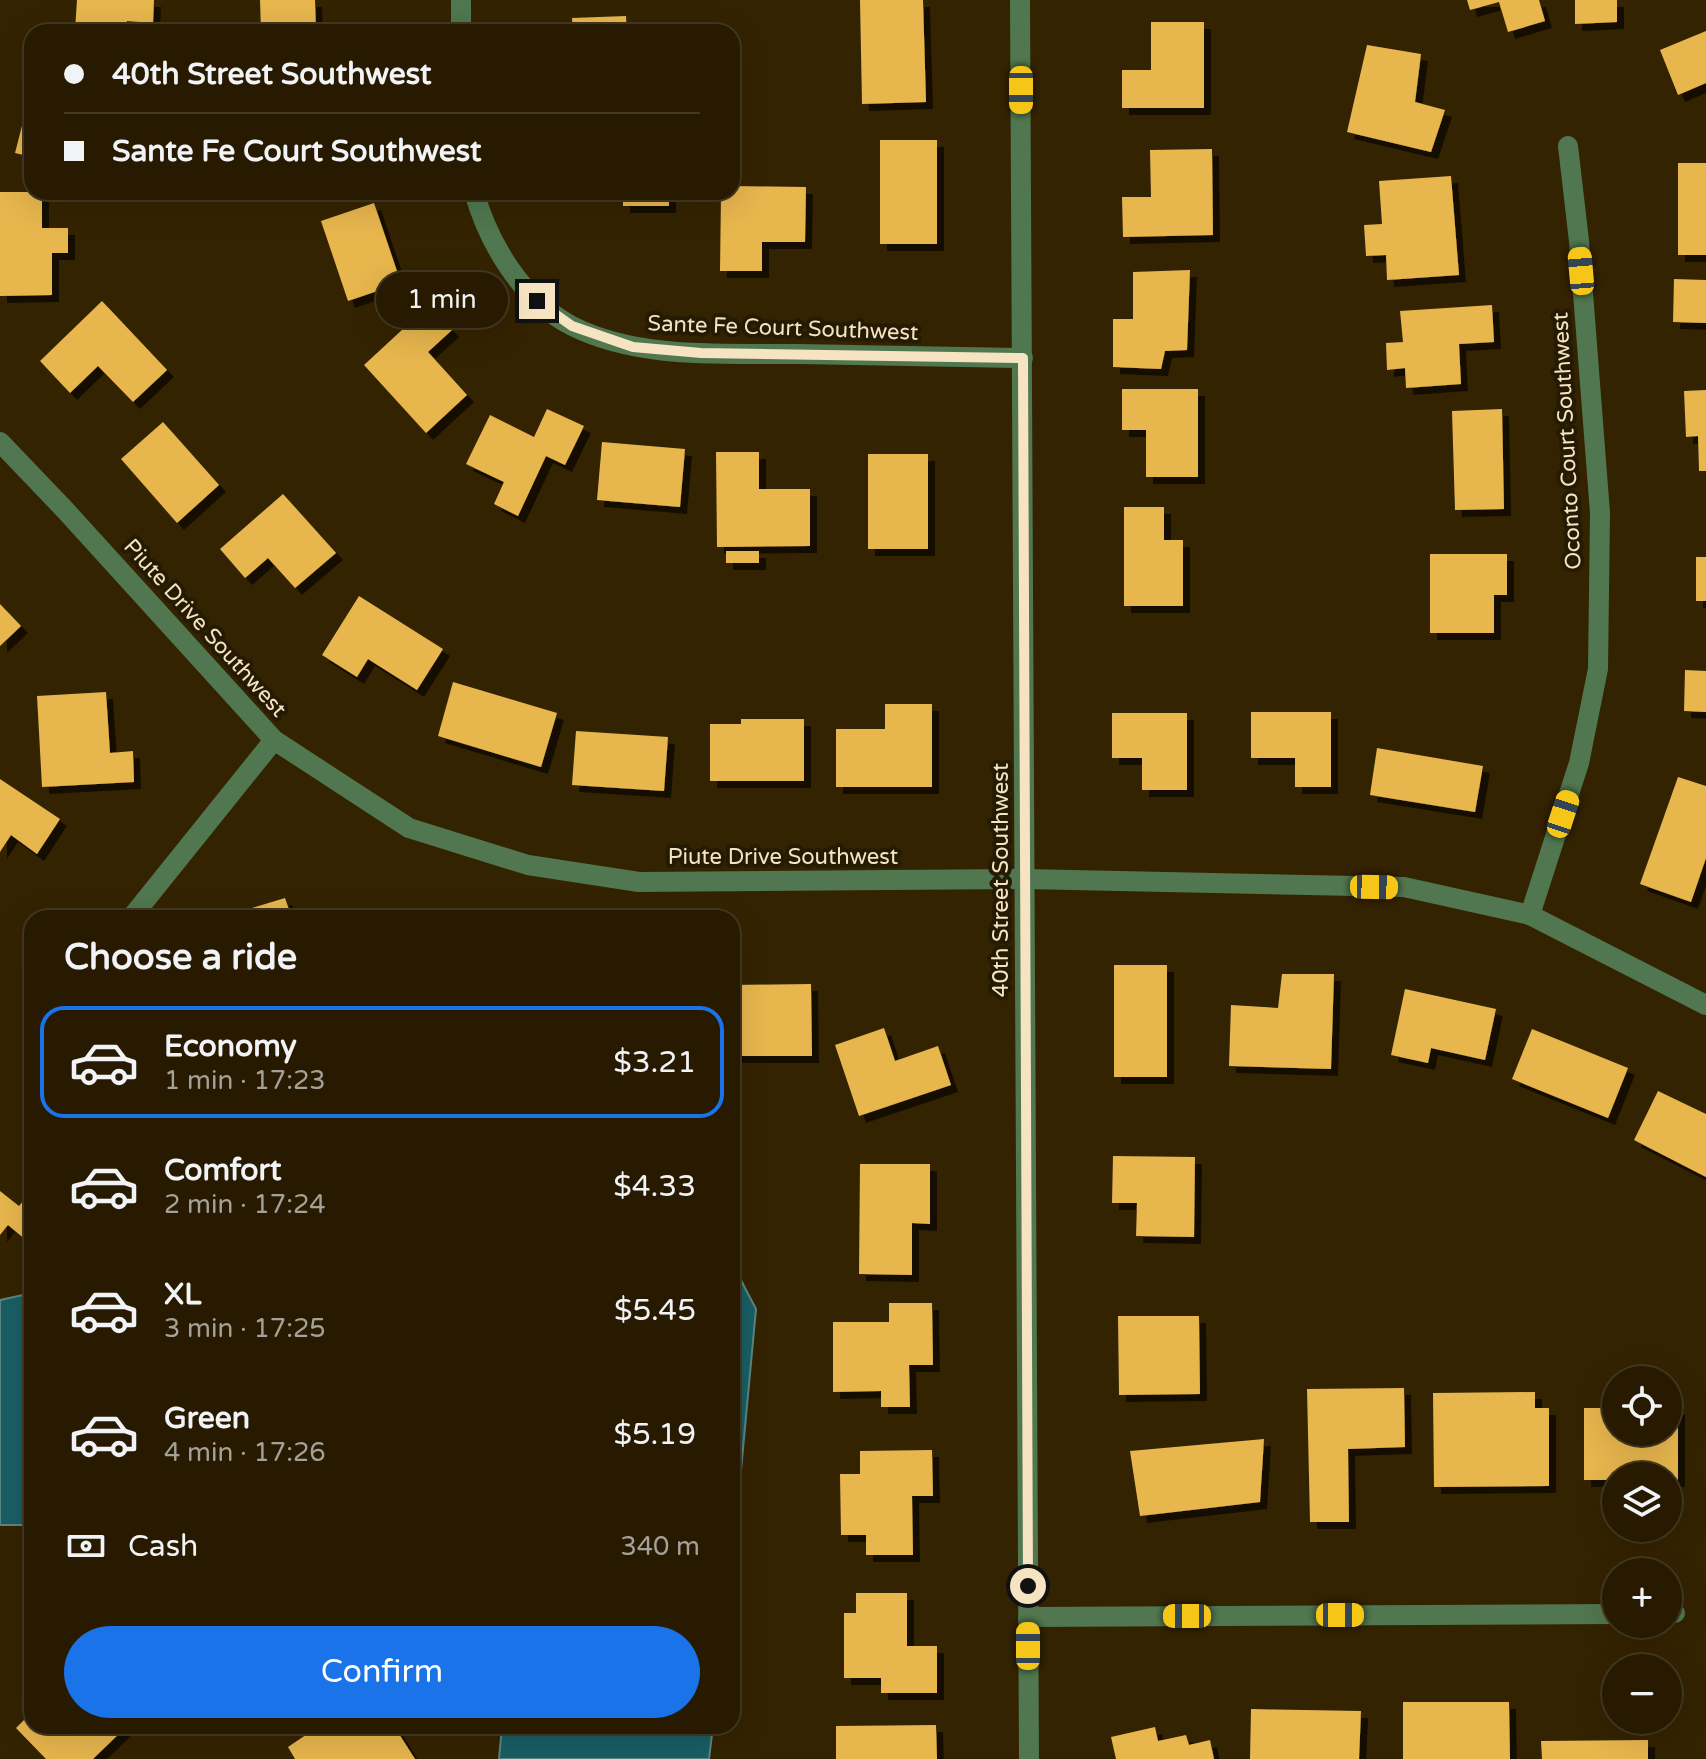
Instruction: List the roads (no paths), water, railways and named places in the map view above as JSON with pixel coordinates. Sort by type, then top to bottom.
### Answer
[{"type":"street","points":[[461,0],[461,24]]},
{"type":"street","name":"40th Street Southwest","points":[[1020,0],[1029,1759]]},
{"type":"street","name":"Oconto Court Southwest","points":[[1530,915],[1579,763],[1598,669],[1600,513],[1579,241],[1568,146]]},
{"type":"street","name":"Sante Fe Court Southwest","points":[[476,200],[482,219],[509,267],[537,301],[572,326],[633,347],[701,353],[1023,358]]},
{"type":"street","name":"Piute Drive Southwest","points":[[0,442],[274,740],[409,828],[528,865],[639,882],[1025,879],[1404,887],[1530,915],[1706,1005]]},
{"type":"street","points":[[137,910],[274,740]]},
{"type":"street","points":[[1028,1617],[1602,1614]]},
{"type":"water","points":[[740,1278],[756,1309],[740,1481]]},
{"type":"water","points":[[24,1295],[24,1525],[0,1525],[0,1300]]},
{"type":"water","points":[[501,1734],[712,1734],[709,1759],[499,1759]]}]
